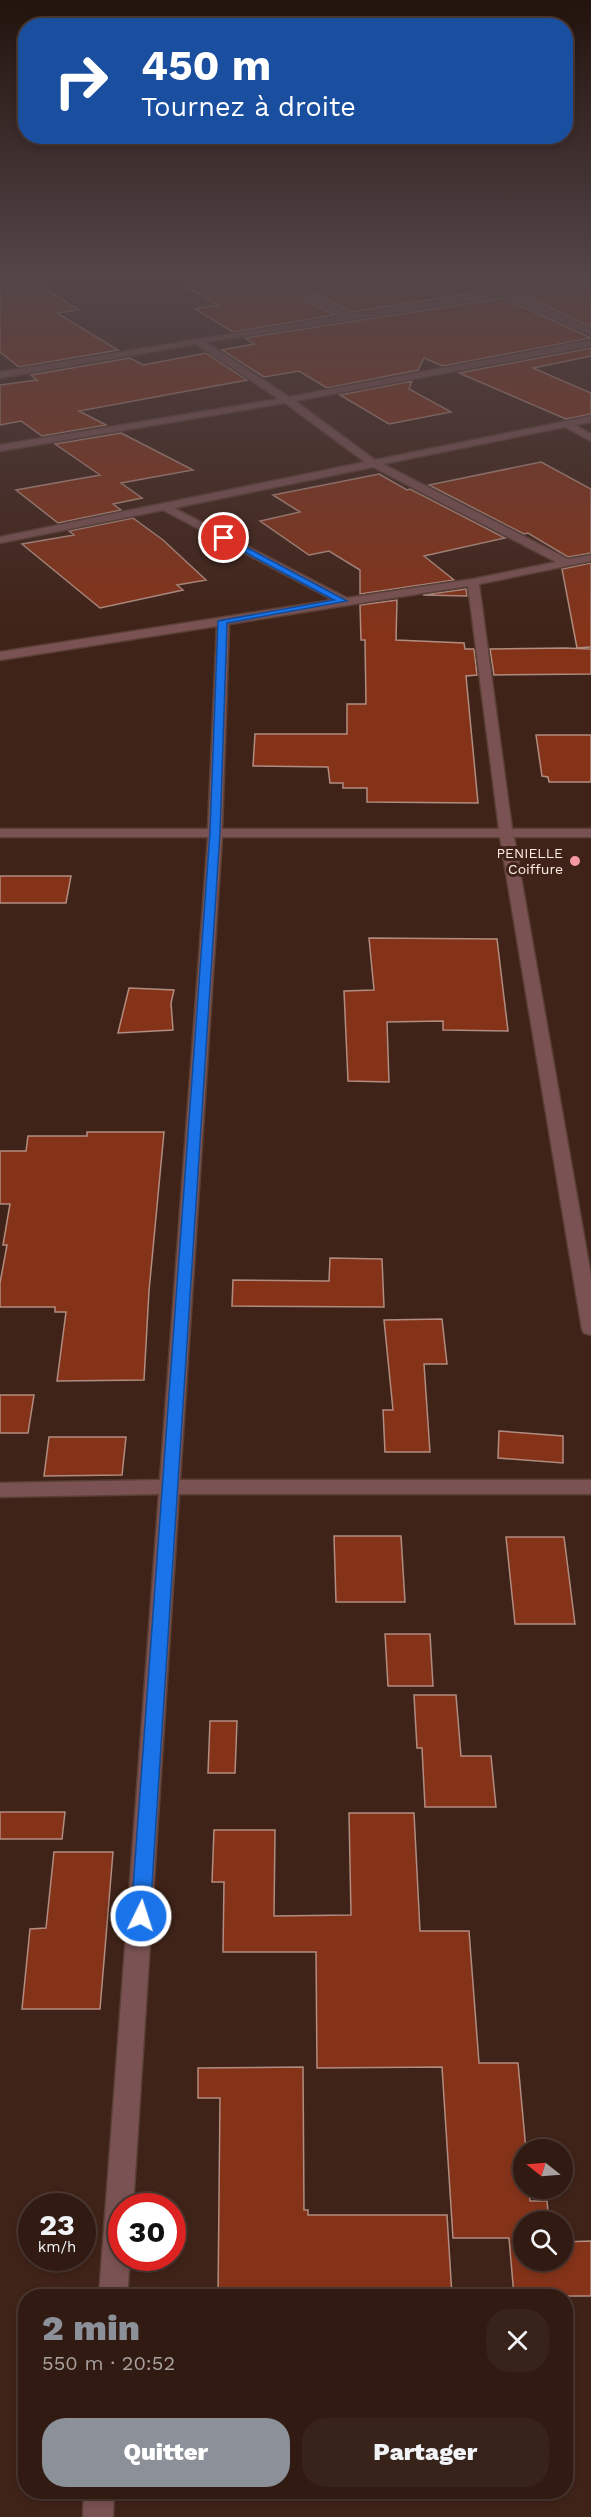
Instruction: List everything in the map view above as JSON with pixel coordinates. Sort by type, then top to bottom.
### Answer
[{"type":"street","points":[[278,394],[371,462],[566,563]]},
{"type":"street","points":[[0,448],[316,394]]},
{"type":"street","points":[[0,540],[371,462],[591,419]]},
{"type":"street","points":[[564,423],[591,438]]},
{"type":"street","points":[[165,507],[343,601]]},
{"type":"street","points":[[0,656],[473,582],[591,558]]},
{"type":"street","points":[[473,582],[506,833],[591,1329]]},
{"type":"street","points":[[114,2289],[215,832],[223,621]]},
{"type":"street","points":[[0,833],[591,833]]},
{"type":"street","points":[[0,1490],[171,1487],[591,1487]]},
{"type":"street","points":[[98,2517],[99,2499]]},
{"type":"building","points":[[0,394],[169,394],[79,411],[106,425],[42,436],[21,421],[0,425]]},
{"type":"building","points":[[419,394],[451,412],[389,424],[340,395]]},
{"type":"building","points":[[509,394],[591,394],[591,414],[566,419]]},
{"type":"building","points":[[121,433],[193,470],[121,483],[142,498],[113,504],[121,510],[58,523],[16,490],[100,475],[55,444]]},
{"type":"building","points":[[541,462],[591,489],[591,553],[568,557],[528,533],[524,534],[429,485]]},
{"type":"building","points":[[379,474],[505,538],[424,556],[454,580],[360,594],[360,570],[329,551],[309,555],[260,521],[300,512],[273,495]]},
{"type":"building","points":[[133,518],[163,540],[206,580],[177,585],[183,590],[100,608],[22,544],[74,535],[69,531]]},
{"type":"building","points":[[591,563],[591,647],[577,648],[562,569]]},
{"type":"building","points":[[466,589],[467,596],[423,595]]},
{"type":"building","points":[[397,600],[396,640],[464,643],[465,649],[474,649],[477,675],[466,676],[478,803],[367,802],[367,788],[343,788],[343,783],[330,783],[328,767],[253,766],[255,734],[347,734],[347,704],[366,704],[365,640],[361,640],[360,605]]},
{"type":"building","points":[[490,649],[591,649],[591,674],[494,675]]},
{"type":"building","points":[[536,735],[591,735],[591,782],[549,782],[548,777],[542,776]]},
{"type":"building","points":[[0,876],[71,876],[66,903],[0,903]]},
{"type":"building","points":[[369,938],[497,939],[508,1031],[443,1030],[443,1021],[387,1022],[389,1082],[348,1081],[344,991],[374,990]]},
{"type":"building","points":[[129,988],[174,990],[171,1003],[173,1030],[118,1033]]},
{"type":"building","points":[[87,1132],[164,1132],[149,1291],[144,1380],[57,1381],[66,1312],[55,1312],[55,1307],[0,1307],[0,1283],[7,1245],[3,1245],[10,1204],[0,1204],[0,1151],[26,1151],[28,1136],[87,1136]]},
{"type":"building","points":[[330,1258],[382,1259],[384,1307],[232,1306],[233,1280],[329,1281]]},
{"type":"building","points":[[442,1319],[447,1364],[424,1364],[430,1452],[385,1452],[383,1410],[393,1410],[384,1320]]},
{"type":"building","points":[[0,1395],[34,1395],[28,1433],[0,1433]]},
{"type":"building","points":[[499,1431],[563,1436],[563,1463],[498,1458]]},
{"type":"building","points":[[49,1437],[126,1437],[122,1475],[44,1476]]},
{"type":"building","points":[[334,1536],[401,1536],[405,1602],[336,1602]]},
{"type":"building","points":[[506,1537],[564,1537],[575,1624],[515,1624]]},
{"type":"building","points":[[385,1634],[430,1634],[433,1686],[388,1686]]},
{"type":"building","points":[[414,1695],[456,1695],[461,1756],[491,1756],[496,1807],[425,1807],[422,1748],[417,1748]]},
{"type":"building","points":[[210,1721],[237,1721],[235,1773],[208,1773]]},
{"type":"building","points":[[0,1812],[65,1812],[62,1839],[0,1839]]},
{"type":"building","points":[[349,1813],[414,1813],[420,1931],[469,1931],[479,2063],[518,2063],[525,2139],[513,2139],[513,2199],[547,2201],[548,2211],[513,2211],[513,2271],[573,2271],[573,2242],[591,2241],[591,2296],[573,2296],[573,2289],[513,2289],[509,2238],[453,2238],[442,2067],[317,2068],[316,1952],[223,1952],[224,1882],[212,1882],[214,1830],[275,1830],[274,1916],[351,1915]]},
{"type":"building","points":[[54,1852],[113,1852],[100,2009],[22,2009],[30,1929],[46,1928]]},
{"type":"building","points":[[303,2067],[304,2210],[308,2210],[308,2215],[447,2215],[452,2289],[218,2289],[220,2098],[198,2098],[198,2068]]},
{"type":"place","name":"PENIELLE Coiffure","points":[[575,861]]},
{"type":"route","points":[[141,1916],[215,832],[223,621],[343,601],[224,538]]}]
